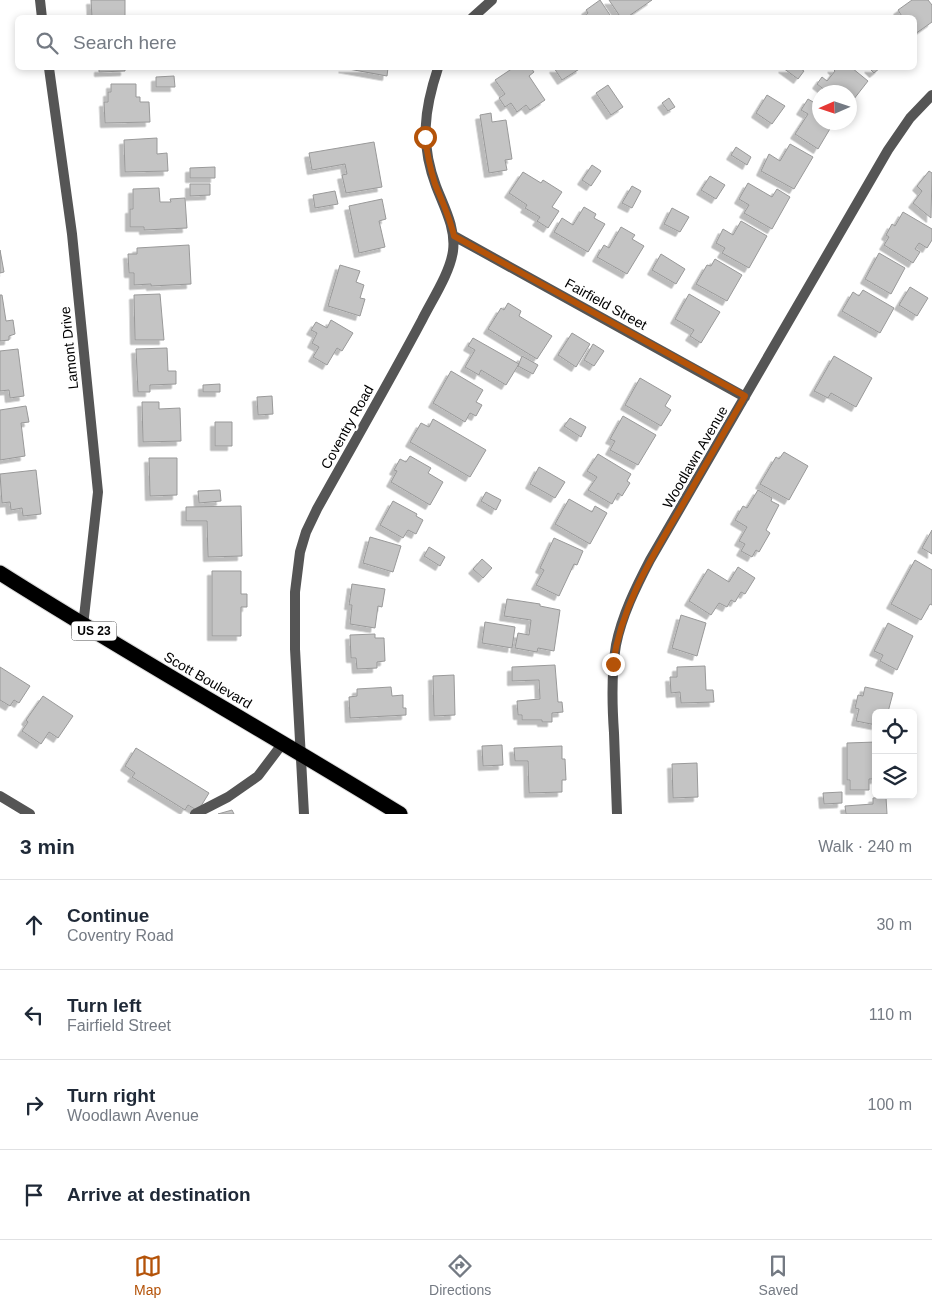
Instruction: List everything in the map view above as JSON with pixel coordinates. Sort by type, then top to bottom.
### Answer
[{"type":"highway","name":"Scott Boulevard","points":[[0,572],[84,626],[300,752],[400,814]]},
{"type":"street","points":[[40,0],[42,15]]},
{"type":"street","points":[[475,15],[492,0]]},
{"type":"street","name":"Lamont Drive","points":[[49,70],[72,234],[98,492],[84,626]]},
{"type":"street","name":"Coventry Road","points":[[304,814],[295,649],[295,592],[300,552],[306,532],[440,284],[453,252],[454,236],[428,159],[425,137],[428,99],[437,70]]},
{"type":"street","name":"Woodlawn Avenue","points":[[617,814],[612,681],[616,644],[622,621],[634,592],[650,560],[888,150],[910,118],[932,95]]},
{"type":"street","name":"Fairfield Street","points":[[454,236],[745,396]]},
{"type":"street","points":[[195,814],[240,789],[258,776],[283,743]]},
{"type":"street","points":[[0,796],[30,814]]},
{"type":"building","points":[[91,0],[125,0],[125,15],[92,15]]},
{"type":"building","points":[[600,0],[610,15],[586,15],[588,13],[586,10]]},
{"type":"building","points":[[609,0],[652,0],[630,15],[619,15]]},
{"type":"building","points":[[912,0],[928,0],[932,5],[932,22],[917,33],[917,15],[901,15],[898,10]]},
{"type":"building","points":[[99,70],[125,70],[125,71],[99,72]]},
{"type":"building","points":[[354,70],[388,70],[387,76]]},
{"type":"building","points":[[510,70],[532,70],[534,72],[529,76],[545,100],[530,110],[526,105],[517,112],[511,103],[505,107],[499,98],[505,94],[495,80]]},
{"type":"building","points":[[555,70],[578,70],[562,80]]},
{"type":"building","points":[[786,70],[804,71],[798,79]]},
{"type":"building","points":[[834,70],[854,70],[868,81],[857,95],[857,85],[817,84],[822,77],[827,81]]},
{"type":"building","points":[[174,76],[175,87],[156,87],[156,77]]},
{"type":"building","points":[[111,84],[136,84],[136,97],[140,97],[140,102],[149,102],[150,122],[105,123],[104,102],[108,102],[108,92],[111,92]]},
{"type":"building","points":[[608,85],[623,107],[611,115],[596,93]]},
{"type":"building","points":[[767,95],[785,106],[772,124],[756,113]]},
{"type":"building","points":[[669,98],[675,107],[668,111],[662,103]]},
{"type":"building","points":[[808,99],[812,101],[812,130],[829,130],[818,149],[795,134],[808,114],[801,110]]},
{"type":"building","points":[[491,113],[492,122],[506,120],[512,159],[505,160],[507,170],[489,173],[480,115]]},
{"type":"building","points":[[157,138],[157,154],[167,153],[168,171],[125,172],[124,140]]},
{"type":"building","points":[[374,142],[382,187],[346,193],[342,175],[347,174],[345,164],[312,170],[309,153]]},
{"type":"building","points":[[790,144],[813,157],[794,189],[761,171],[769,154],[780,161]]},
{"type":"building","points":[[736,147],[751,157],[747,165],[731,155]]},
{"type":"building","points":[[592,165],[601,171],[591,186],[582,180]]},
{"type":"building","points":[[215,167],[215,178],[190,178],[190,168]]},
{"type":"building","points":[[929,171],[932,173],[931,218],[913,203],[922,191],[917,186]]},
{"type":"building","points":[[523,172],[541,183],[543,180],[562,192],[552,207],[559,211],[548,228],[537,221],[540,217],[525,208],[527,205],[509,193]]},
{"type":"building","points":[[710,176],[725,185],[716,199],[701,190]]},
{"type":"building","points":[[748,183],[772,197],[777,189],[790,197],[772,229],[744,213],[749,205],[739,199]]},
{"type":"building","points":[[190,184],[210,184],[210,195],[190,196]]},
{"type":"building","points":[[632,186],[641,191],[632,208],[622,203]]},
{"type":"building","points":[[159,188],[160,202],[171,202],[170,199],[185,198],[187,228],[144,230],[144,227],[130,227],[130,209],[133,209],[133,189]]},
{"type":"building","points":[[335,191],[338,204],[315,208],[313,195]]},
{"type":"building","points":[[382,199],[386,219],[379,221],[385,247],[359,253],[349,206]]},
{"type":"building","points":[[584,207],[596,214],[594,218],[605,224],[588,252],[554,232],[562,218],[573,225]]},
{"type":"building","points":[[672,208],[689,217],[680,232],[664,224]]},
{"type":"building","points":[[903,212],[932,229],[932,240],[927,248],[919,243],[915,249],[920,252],[913,263],[884,245],[889,237],[886,235],[892,224],[895,226]]},
{"type":"building","points":[[741,221],[767,236],[749,268],[722,253],[725,248],[716,243],[723,229],[733,235]]},
{"type":"building","points":[[621,227],[635,235],[632,239],[644,246],[627,274],[597,257],[604,245],[609,248]]},
{"type":"building","points":[[189,245],[191,284],[134,285],[134,273],[129,273],[128,254],[137,254],[137,248]]},
{"type":"building","points":[[0,250],[4,272],[0,273]]},
{"type":"building","points":[[879,253],[905,268],[891,294],[865,279]]},
{"type":"building","points":[[661,254],[685,269],[676,284],[652,270]]},
{"type":"building","points":[[715,259],[742,275],[727,301],[696,284],[707,265],[711,266]]},
{"type":"building","points":[[340,265],[360,271],[356,282],[364,285],[360,298],[365,299],[360,316],[328,306]]},
{"type":"building","points":[[910,287],[928,298],[917,316],[899,305]]},
{"type":"building","points":[[863,290],[894,308],[880,333],[842,311],[853,292],[859,296]]},
{"type":"building","points":[[160,294],[164,340],[135,340],[134,295]]},
{"type":"building","points":[[689,294],[720,312],[701,343],[690,336],[694,330],[675,319]]},
{"type":"building","points":[[0,295],[2,295],[6,321],[13,320],[15,334],[9,336],[9,340],[0,341]]},
{"type":"building","points":[[508,303],[521,311],[519,316],[552,336],[537,359],[488,329],[501,308],[504,310]]},
{"type":"building","points":[[331,320],[353,333],[342,351],[337,348],[327,365],[313,357],[319,347],[312,343],[317,333],[311,330],[316,322],[327,328]]},
{"type":"building","points":[[572,333],[590,344],[576,367],[558,355]]},
{"type":"building","points":[[473,338],[519,364],[506,385],[481,370],[479,375],[465,367],[475,350],[468,346]]},
{"type":"building","points":[[593,344],[604,351],[594,366],[584,360]]},
{"type":"building","points":[[167,348],[168,371],[176,371],[176,384],[150,385],[150,392],[138,392],[136,349]]},
{"type":"building","points":[[18,349],[24,396],[10,398],[9,390],[0,391],[0,351]]},
{"type":"building","points":[[522,356],[538,365],[533,374],[518,366]]},
{"type":"building","points":[[834,356],[872,378],[856,407],[831,393],[828,398],[814,391]]},
{"type":"building","points":[[451,371],[483,390],[476,402],[482,405],[476,416],[470,413],[465,422],[433,403]]},
{"type":"building","points":[[640,378],[671,396],[665,406],[671,410],[661,426],[625,405]]},
{"type":"building","points":[[220,384],[220,392],[203,392],[203,385]]},
{"type":"building","points":[[272,396],[273,414],[258,415],[257,397]]},
{"type":"building","points":[[142,402],[159,402],[159,409],[180,408],[181,441],[143,442]]},
{"type":"building","points":[[26,406],[29,422],[21,423],[25,456],[0,460],[0,410]]},
{"type":"building","points":[[623,416],[656,435],[638,465],[610,450],[615,441],[610,439]]},
{"type":"building","points":[[570,418],[586,427],[581,437],[564,426]]},
{"type":"building","points":[[433,419],[486,450],[470,477],[410,442],[421,423],[429,427]]},
{"type":"building","points":[[215,422],[232,422],[232,446],[215,446]]},
{"type":"building","points":[[784,452],[808,466],[789,500],[760,484],[776,457],[779,459]]},
{"type":"building","points":[[598,454],[631,474],[627,481],[630,483],[622,496],[618,493],[612,504],[588,490],[597,477],[587,471]]},
{"type":"building","points":[[410,456],[431,468],[428,473],[443,482],[430,505],[391,482],[397,471],[394,470],[400,459],[406,462]]},
{"type":"building","points":[[149,458],[177,458],[177,495],[150,496]]},
{"type":"building","points":[[539,467],[565,482],[555,498],[530,484]]},
{"type":"building","points":[[36,470],[41,514],[23,516],[22,508],[11,510],[10,502],[2,503],[0,474]]},
{"type":"building","points":[[220,490],[221,501],[199,503],[198,491]]},
{"type":"building","points":[[758,490],[772,498],[771,501],[779,505],[766,530],[770,533],[759,552],[756,550],[752,557],[741,551],[745,544],[739,541],[747,527],[735,520],[743,506],[747,508]]},
{"type":"building","points":[[486,492],[501,500],[496,510],[481,501]]},
{"type":"building","points":[[569,499],[592,512],[595,506],[607,513],[590,544],[555,524]]},
{"type":"building","points":[[393,501],[417,514],[416,516],[423,520],[416,534],[408,530],[403,538],[380,525]]},
{"type":"building","points":[[241,506],[242,556],[208,557],[207,521],[186,521],[186,507]]},
{"type":"building","points":[[932,530],[932,554],[922,548]]},
{"type":"building","points":[[370,537],[401,546],[393,572],[363,563]]},
{"type":"building","points":[[554,538],[583,551],[577,565],[574,564],[559,596],[536,585],[544,570],[540,568]]},
{"type":"building","points":[[429,547],[445,557],[440,566],[424,556]]},
{"type":"building","points":[[482,559],[492,568],[483,578],[473,569]]},
{"type":"building","points":[[915,560],[932,570],[932,605],[930,604],[921,620],[891,604]]},
{"type":"building","points":[[738,567],[755,578],[745,594],[741,592],[735,602],[731,600],[727,607],[719,603],[711,615],[689,601],[708,569],[729,582]]},
{"type":"building","points":[[212,571],[241,571],[241,594],[247,594],[247,607],[241,607],[241,636],[212,636]]},
{"type":"building","points":[[352,584],[385,589],[382,607],[378,606],[375,628],[350,624],[352,605],[349,605]]},
{"type":"building","points":[[507,599],[540,604],[540,606],[560,610],[554,651],[538,648],[537,652],[515,648],[518,633],[529,635],[531,620],[504,616]]},
{"type":"building","points":[[681,615],[706,623],[697,656],[672,648]]},
{"type":"building","points":[[485,622],[515,627],[512,648],[482,643]]},
{"type":"building","points":[[888,623],[913,636],[897,670],[880,661],[883,655],[874,651]]},
{"type":"building","points":[[375,634],[375,638],[384,638],[385,661],[377,662],[377,668],[357,669],[356,658],[351,658],[350,635]]},
{"type":"building","points":[[555,665],[558,702],[562,702],[563,712],[552,713],[552,722],[522,720],[522,715],[518,715],[517,701],[540,699],[539,680],[512,681],[512,667]]},
{"type":"building","points":[[705,666],[706,690],[713,690],[714,702],[681,703],[680,692],[671,693],[670,677],[677,677],[677,667]]},
{"type":"building","points":[[0,667],[30,686],[19,703],[14,700],[10,706],[0,700]]},
{"type":"building","points":[[454,675],[455,715],[434,716],[433,676]]},
{"type":"building","points":[[391,687],[392,696],[403,695],[403,708],[406,708],[406,715],[350,718],[349,697],[357,696],[357,689]]},
{"type":"building","points":[[865,687],[893,693],[889,709],[872,709],[872,724],[856,721],[859,709],[855,708],[858,695],[863,696]]},
{"type":"building","points":[[43,696],[73,716],[58,738],[49,732],[41,744],[22,731],[28,722],[26,720]]},
{"type":"building","points":[[872,742],[872,779],[869,779],[869,790],[850,790],[850,780],[847,780],[847,743]]},
{"type":"building","points":[[502,745],[503,765],[483,766],[482,746]]},
{"type":"building","points":[[562,746],[562,759],[565,759],[566,780],[562,780],[562,792],[529,793],[528,761],[515,761],[514,748]]},
{"type":"building","points":[[136,748],[209,793],[198,811],[188,805],[185,810],[132,777],[135,773],[125,766]]},
{"type":"building","points":[[697,763],[698,797],[673,798],[672,764]]},
{"type":"building","points":[[842,792],[842,803],[824,804],[823,793]]},
{"type":"building","points":[[873,799],[886,799],[887,814],[846,814],[845,806],[873,804]]},
{"type":"building","points":[[232,810],[234,814],[218,814]]},
{"type":"route","points":[[425,137],[428,159],[454,236],[745,396],[650,560],[634,592],[622,621],[613,664]]}]
